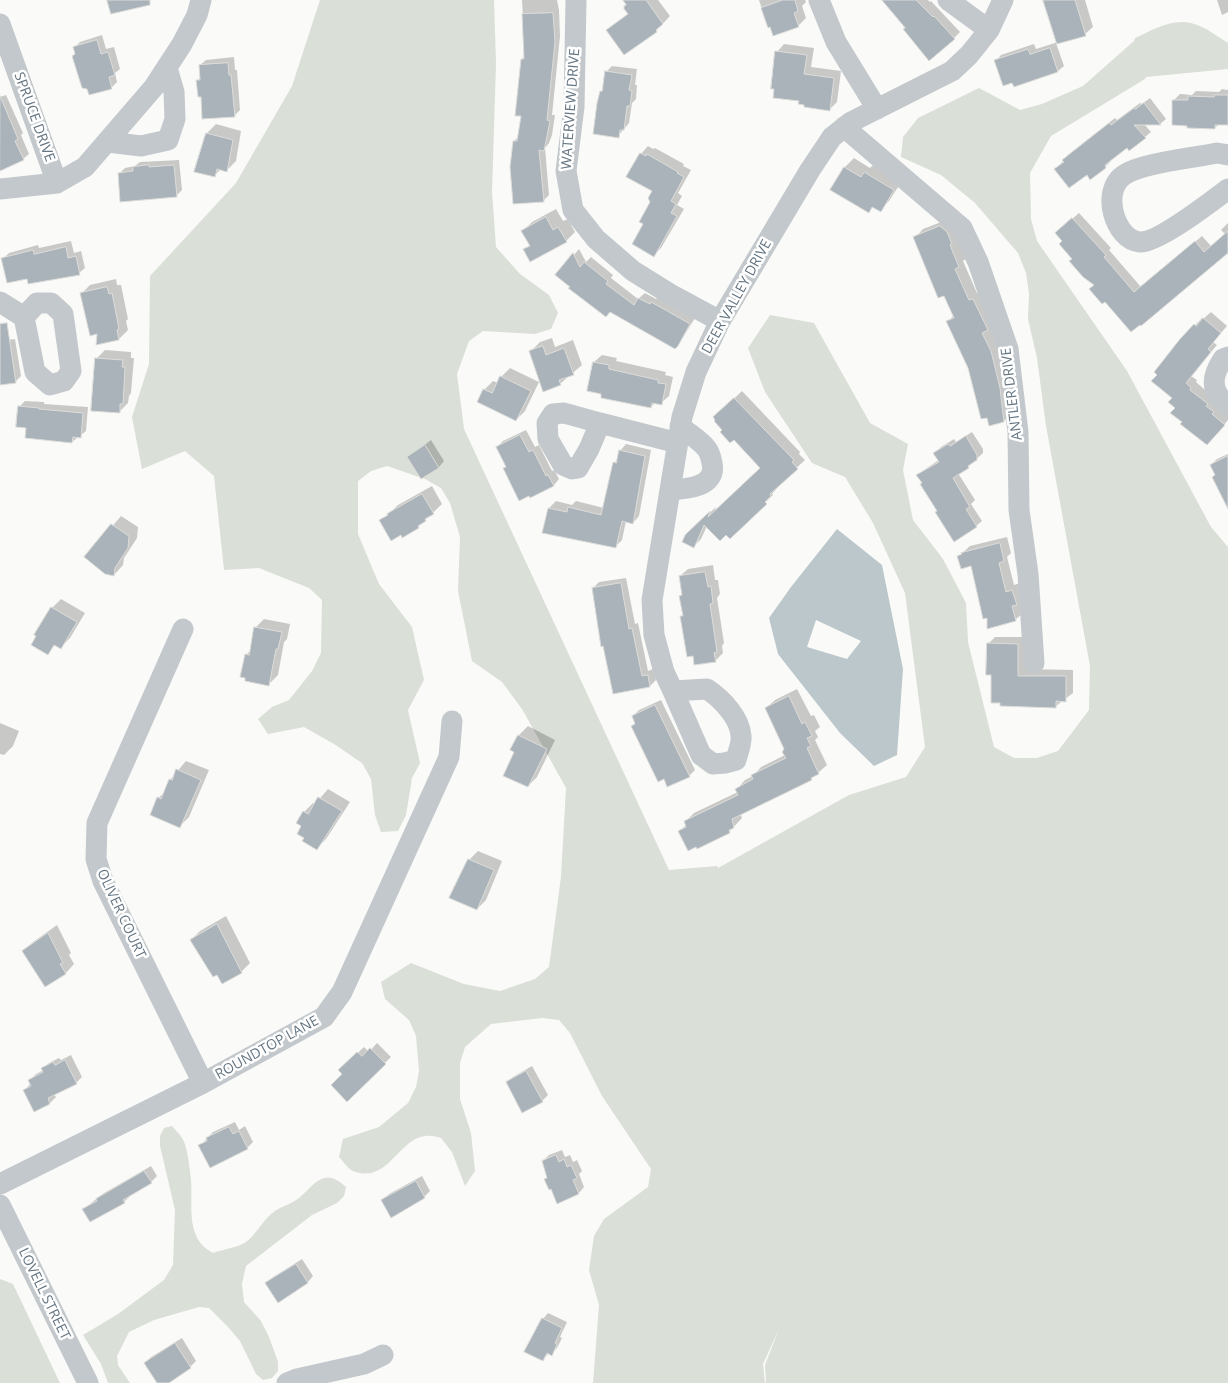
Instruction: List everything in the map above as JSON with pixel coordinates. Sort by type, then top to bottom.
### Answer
[{"type":"street","points":[[0,189],[57,183],[85,166],[108,142],[154,87],[182,44],[197,15],[201,0]]},
{"type":"street","name":"WATERVIEW DRIVE","points":[[576,0],[574,107],[566,171],[573,210],[596,239],[633,271],[670,294],[720,321]]},
{"type":"street","points":[[819,0],[836,42],[877,109]]},
{"type":"street","points":[[948,0],[989,30]]},
{"type":"street","name":"DEER VALLEY DRIVE","points":[[673,691],[664,672],[654,634],[652,600],[679,435],[696,372],[720,321],[810,170],[832,138],[851,122],[952,71],[969,56],[989,30],[1003,0]]},
{"type":"street","name":"SPRUCE DRIVE","points":[[0,24],[57,183]]},
{"type":"street","points":[[108,142],[141,146],[168,140],[176,119],[174,92],[167,68]]},
{"type":"street","name":"ANTLER DRIVE","points":[[844,127],[962,228],[978,262],[1008,349],[1018,432],[1018,510],[1028,574],[1034,663]]},
{"type":"street","points":[[1228,155],[1217,153],[1143,167],[1124,175],[1114,185],[1110,199],[1119,226],[1129,237],[1140,242],[1152,239],[1191,217],[1228,189]]},
{"type":"street","points":[[0,302],[24,317]]},
{"type":"street","points":[[1228,357],[1222,359],[1214,372],[1214,386],[1220,400],[1228,406]]},
{"type":"street","points":[[600,423],[679,435],[709,451],[713,469],[710,478],[700,485],[670,490]]},
{"type":"street","name":"OLIVER COURT","points":[[183,629],[97,823],[96,859],[103,881],[203,1083]]},
{"type":"street","name":"ROUNDTOP LANE","points":[[0,1184],[203,1083],[324,1017],[342,992],[449,757],[452,721]]},
{"type":"street","name":"LOVELL STREET","points":[[0,1205],[6,1231],[88,1383]]},
{"type":"street","points":[[287,1383],[314,1379],[364,1364],[383,1355]]},
{"type":"shaded area","points":[[320,0],[494,0],[496,63],[492,192],[496,247],[520,274],[549,295],[558,313],[551,329],[535,334],[483,331],[469,341],[457,374],[464,429],[669,870],[717,866],[718,868],[849,795],[906,777],[925,747],[905,593],[873,523],[845,477],[812,463],[765,392],[748,348],[770,315],[814,323],[870,423],[908,444],[903,470],[913,520],[943,559],[966,603],[968,642],[994,747],[1014,758],[1037,758],[1058,751],[1089,710],[1090,666],[1046,426],[1037,358],[1028,319],[1029,294],[1026,273],[1018,253],[975,203],[941,175],[901,157],[903,137],[918,118],[979,88],[1020,110],[1042,104],[1083,86],[1134,41],[1135,38],[1164,25],[1186,22],[1198,25],[1228,43],[1228,69],[1146,77],[1051,136],[1030,173],[1031,219],[1037,241],[1127,371],[1211,527],[1228,547],[1228,1383],[766,1383],[765,1365],[779,1329],[763,1364],[765,1383],[593,1383],[599,1305],[589,1270],[594,1236],[604,1219],[648,1187],[651,1169],[602,1096],[570,1033],[559,1020],[542,1018],[491,1024],[465,1047],[460,1063],[460,1099],[471,1133],[475,1171],[465,1186],[452,1152],[441,1138],[428,1136],[416,1139],[408,1144],[384,1167],[375,1172],[365,1174],[353,1171],[339,1157],[343,1139],[379,1127],[408,1103],[416,1087],[419,1071],[416,1036],[409,1020],[385,999],[381,982],[411,963],[464,984],[500,991],[535,979],[549,967],[561,877],[566,788],[522,709],[502,682],[472,661],[458,591],[460,537],[450,503],[441,488],[425,479],[387,466],[371,471],[358,481],[358,534],[379,584],[412,627],[424,680],[408,710],[420,763],[412,778],[406,815],[398,831],[381,832],[375,815],[371,779],[362,763],[304,727],[268,734],[258,719],[272,707],[289,700],[312,671],[321,653],[322,600],[309,588],[259,568],[224,570],[214,476],[185,451],[142,469],[132,417],[149,364],[150,276],[236,183],[292,86]]},
{"type":"shaded area","points":[[837,529],[882,565],[903,669],[897,755],[874,766],[840,733],[778,654],[769,618]],"holes":[[[816,620],[861,641],[847,659],[807,647]]]},
{"type":"shaded area","points":[[172,1126],[182,1138],[188,1154],[193,1227],[203,1246],[213,1253],[246,1242],[271,1214],[296,1200],[320,1179],[332,1178],[346,1187],[344,1196],[337,1203],[312,1215],[246,1266],[242,1284],[244,1302],[261,1321],[269,1337],[278,1362],[278,1371],[272,1378],[263,1380],[256,1374],[240,1341],[209,1308],[199,1307],[154,1320],[129,1332],[117,1356],[118,1365],[130,1383],[108,1383],[101,1364],[83,1335],[118,1314],[164,1280],[173,1265],[175,1210],[160,1146],[160,1136],[164,1128]]},
{"type":"shaded area","points":[[0,1279],[13,1284],[60,1383],[0,1383]]},
{"type":"building","points":[[107,0],[150,0],[150,5],[111,14]]},
{"type":"building","points":[[623,0],[646,0],[663,24],[656,30],[657,32],[624,55],[606,30],[628,14],[624,9],[626,5]]},
{"type":"building","points":[[783,0],[795,0],[798,11],[794,13],[799,27],[773,36],[761,8]]},
{"type":"building","points":[[882,0],[916,0],[955,39],[929,61]]},
{"type":"building","points":[[1043,0],[1075,0],[1086,36],[1057,44]]},
{"type":"building","points":[[553,13],[555,42],[547,120],[550,121],[544,151],[539,150],[544,202],[513,204],[510,167],[513,141],[517,141],[521,116],[515,116],[521,59],[524,59],[522,14]]},
{"type":"building","points":[[97,40],[101,54],[108,52],[115,75],[109,77],[112,89],[89,95],[87,89],[82,88],[72,56],[75,54],[73,47]]},
{"type":"building","points":[[1050,48],[1058,72],[1014,87],[1012,83],[1003,86],[994,60],[1028,49],[1030,54]]},
{"type":"building","points":[[775,51],[807,55],[804,74],[834,78],[830,111],[804,107],[804,105],[798,104],[799,101],[773,98],[774,89],[771,89]]},
{"type":"building","points":[[228,63],[235,117],[202,119],[201,97],[198,97],[196,80],[200,80],[199,65]]},
{"type":"building","points":[[605,71],[632,75],[629,90],[632,91],[630,106],[627,106],[624,130],[620,130],[619,138],[593,134],[597,103],[600,91],[602,91]]},
{"type":"building","points":[[1214,95],[1228,95],[1228,125],[1215,125],[1215,129],[1187,128],[1187,126],[1172,125],[1172,100],[1188,100],[1188,96],[1214,97]]},
{"type":"building","points":[[0,96],[18,139],[15,141],[24,160],[0,171]]},
{"type":"building","points":[[1144,103],[1161,125],[1134,125],[1146,138],[1129,151],[1127,148],[1105,165],[1106,168],[1090,180],[1087,175],[1069,188],[1054,169],[1064,162],[1062,160],[1109,123],[1111,125]]},
{"type":"building","points":[[206,133],[233,140],[227,172],[217,169],[215,177],[194,172]]},
{"type":"building","points":[[640,153],[646,156],[647,154],[684,177],[671,201],[676,204],[671,213],[677,216],[654,257],[632,244],[643,224],[639,222],[650,202],[648,198],[652,191],[626,177]]},
{"type":"building","points":[[149,165],[149,167],[174,165],[177,197],[120,202],[118,173],[133,171],[133,167]]},
{"type":"building","points":[[844,167],[861,177],[864,172],[894,190],[881,212],[872,207],[869,213],[830,190]]},
{"type":"building","points":[[546,217],[553,230],[558,227],[567,242],[530,262],[523,249],[530,246],[521,231]]},
{"type":"building","points":[[1072,218],[1106,255],[1104,257],[1134,292],[1195,241],[1204,252],[1228,231],[1228,253],[1141,326],[1131,332],[1105,302],[1102,304],[1089,289],[1094,285],[1083,277],[1069,261],[1072,259],[1059,244],[1062,241],[1055,233]]},
{"type":"building","points":[[940,226],[947,232],[952,244],[950,245],[959,267],[955,269],[969,300],[973,299],[988,330],[982,333],[991,351],[1000,388],[1004,422],[989,426],[987,418],[981,419],[968,368],[946,321],[954,318],[944,296],[938,298],[913,237]]},
{"type":"building","points":[[66,247],[68,258],[76,256],[80,275],[28,284],[27,279],[7,283],[1,258],[33,250],[34,254]]},
{"type":"building","points":[[573,253],[580,267],[584,262],[608,281],[606,284],[634,305],[638,298],[650,304],[651,302],[690,324],[678,346],[675,349],[610,312],[606,317],[568,288],[570,287],[555,275]]},
{"type":"building","points":[[107,287],[109,294],[112,293],[119,329],[117,330],[119,340],[96,345],[97,334],[90,336],[80,293]]},
{"type":"building","points":[[1203,318],[1221,333],[1208,349],[1211,352],[1186,383],[1191,388],[1190,390],[1208,404],[1206,406],[1214,412],[1212,414],[1225,425],[1207,445],[1180,424],[1182,422],[1170,413],[1175,408],[1168,402],[1172,398],[1151,381],[1157,375],[1154,372],[1180,339],[1194,324],[1196,326]]},
{"type":"building","points":[[7,323],[16,383],[0,385],[0,324]]},
{"type":"building","points":[[543,346],[546,355],[564,348],[574,375],[559,380],[561,385],[543,392],[529,351]]},
{"type":"building","points":[[95,358],[123,360],[122,367],[125,367],[123,404],[120,404],[120,413],[91,411]]},
{"type":"building","points":[[593,362],[609,365],[609,369],[658,380],[658,383],[666,384],[662,405],[652,403],[651,408],[601,398],[601,394],[587,391]]},
{"type":"building","points":[[500,376],[531,391],[516,421],[477,402],[483,389],[492,393]]},
{"type":"building","points":[[734,398],[794,460],[792,462],[798,469],[770,494],[771,496],[765,502],[767,504],[730,539],[726,535],[720,541],[704,525],[694,548],[682,542],[685,535],[710,511],[708,517],[760,468],[734,440],[730,443],[720,432],[722,430],[714,421],[713,417]]},
{"type":"building","points":[[18,406],[83,413],[81,438],[73,437],[72,443],[25,438],[26,428],[16,427]]},
{"type":"building","points":[[520,435],[529,452],[533,450],[546,476],[548,475],[554,486],[530,498],[529,496],[519,501],[503,468],[506,467],[496,447]]},
{"type":"building","points":[[966,436],[977,455],[977,460],[968,466],[969,468],[953,478],[970,507],[966,509],[977,527],[954,542],[935,512],[937,511],[916,475],[939,462],[933,453],[948,444],[950,446]]},
{"type":"building","points":[[425,445],[439,468],[421,479],[407,457]]},
{"type":"building","points":[[619,450],[645,456],[633,524],[622,521],[616,548],[542,533],[548,508],[567,512],[568,507],[601,515],[613,462],[616,463]]},
{"type":"building","points":[[1228,456],[1228,509],[1212,477],[1215,475],[1210,465]]},
{"type":"building","points":[[422,494],[434,514],[425,519],[426,521],[418,526],[419,528],[402,538],[401,535],[391,541],[379,520]]},
{"type":"building","points":[[111,524],[129,536],[128,548],[115,568],[114,576],[105,574],[84,557]]},
{"type":"building","points":[[1000,543],[1004,561],[999,563],[1006,592],[1012,590],[1017,605],[1012,606],[1016,621],[987,629],[987,618],[983,619],[971,566],[961,569],[957,556],[961,553]]},
{"type":"building","points":[[705,572],[708,587],[711,586],[713,603],[710,604],[717,652],[714,653],[716,662],[694,665],[693,656],[687,657],[680,616],[683,616],[679,596],[682,595],[679,576]]},
{"type":"building","points":[[621,583],[629,629],[632,628],[642,676],[648,675],[650,687],[613,694],[603,646],[601,647],[592,588]]},
{"type":"building","points":[[51,607],[77,622],[61,649],[54,645],[48,655],[31,645],[36,636],[34,635]]},
{"type":"building","points":[[254,627],[282,632],[278,649],[276,649],[269,686],[245,681],[245,678],[240,677],[245,654],[249,655]]},
{"type":"building","points":[[987,643],[1018,644],[1018,676],[1066,676],[1066,702],[1056,701],[1056,708],[1000,706],[1000,703],[991,703],[991,675],[986,675]]},
{"type":"building","points":[[789,696],[802,724],[805,722],[812,736],[807,738],[811,746],[807,748],[819,774],[811,778],[812,780],[732,819],[734,828],[729,830],[730,833],[697,849],[696,847],[688,851],[678,831],[686,827],[684,821],[738,795],[735,789],[753,779],[751,775],[786,758],[782,752],[784,749],[765,708]]},
{"type":"building","points":[[655,705],[690,777],[667,787],[664,779],[658,782],[631,726],[635,724],[632,716]]},
{"type":"building","points":[[518,735],[547,749],[528,787],[503,776],[514,752],[510,750]]},
{"type":"building","points":[[176,769],[201,780],[180,828],[150,815],[157,797],[161,799],[169,779],[172,780]]},
{"type":"building","points":[[318,797],[342,811],[317,850],[302,841],[304,838],[297,834],[301,826],[296,823],[303,811],[308,814]]},
{"type":"building","points":[[468,859],[494,870],[477,910],[449,898]]},
{"type":"building","points":[[217,924],[242,973],[222,984],[217,975],[213,977],[190,940]]},
{"type":"building","points":[[48,933],[63,963],[60,964],[66,974],[45,987],[22,951]]},
{"type":"building","points":[[370,1048],[386,1064],[347,1102],[331,1085],[342,1074],[338,1070],[357,1052],[362,1056]]},
{"type":"building","points":[[65,1060],[77,1084],[48,1098],[50,1104],[34,1112],[23,1090],[31,1086],[28,1080],[43,1072],[41,1068],[53,1062],[55,1065]]},
{"type":"building","points":[[526,1071],[543,1102],[522,1113],[506,1082]]},
{"type":"building","points":[[229,1127],[233,1134],[239,1131],[248,1149],[210,1168],[198,1145],[207,1141],[206,1138]]},
{"type":"building","points":[[556,1155],[559,1162],[564,1159],[567,1167],[571,1165],[577,1178],[573,1180],[579,1194],[557,1204],[551,1189],[549,1190],[544,1179],[547,1178],[542,1161]]},
{"type":"building","points":[[144,1171],[152,1183],[123,1200],[125,1203],[90,1222],[82,1209]]},
{"type":"building","points":[[416,1181],[425,1198],[391,1218],[381,1200]]},
{"type":"building","points":[[296,1264],[308,1283],[278,1303],[265,1283]]},
{"type":"building","points":[[542,1318],[562,1328],[555,1343],[557,1344],[552,1356],[547,1353],[543,1361],[524,1352]]},
{"type":"building","points":[[175,1343],[191,1368],[169,1383],[157,1383],[144,1363]]}]
